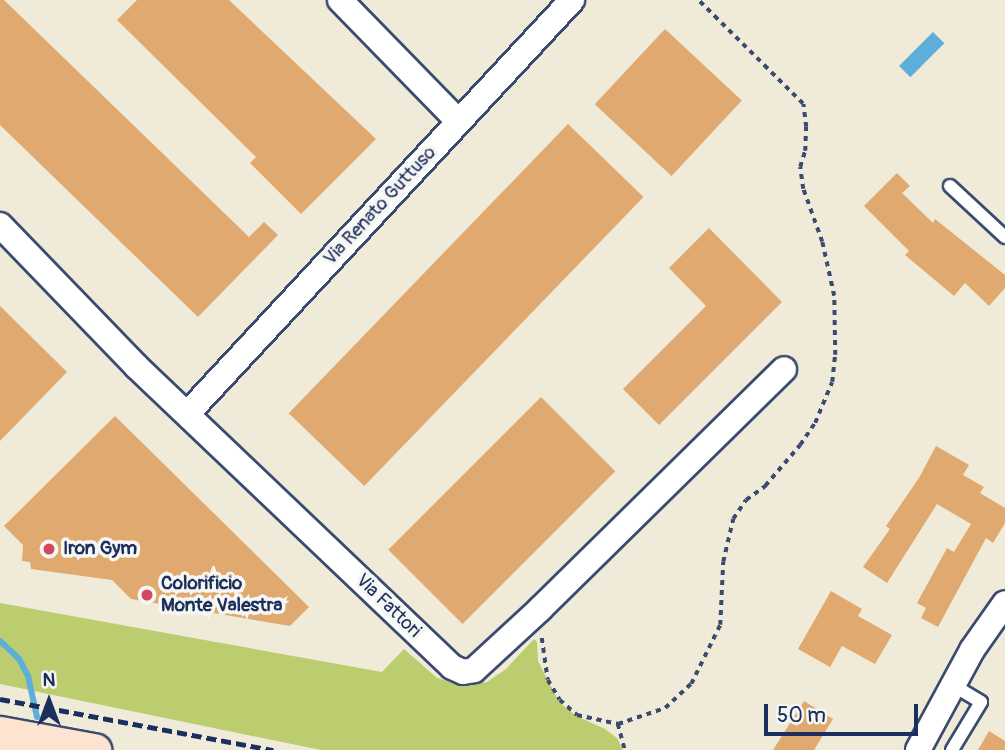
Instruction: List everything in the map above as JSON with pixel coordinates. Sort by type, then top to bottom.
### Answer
[{"type":"main road","points":[[0,733],[94,750]]},
{"type":"street","points":[[340,0],[458,121]]},
{"type":"street","name":"Via Renato Guttuso","points":[[188,413],[572,0]]},
{"type":"street","name":"Via Fattori","points":[[0,225],[135,366],[188,413],[452,667],[463,672],[474,670],[540,609],[784,369]]},
{"type":"street","points":[[918,750],[972,650],[1005,603]]},
{"type":"lane","points":[[950,186],[1005,237]]},
{"type":"lane","points":[[952,750],[981,702],[953,685]]},
{"type":"path","points":[[618,724],[625,750]]},
{"type":"green space","points":[[0,603],[382,672],[404,649],[437,678],[461,685],[487,682],[506,669],[534,639],[537,642],[538,661],[559,702],[576,716],[605,729],[617,738],[623,750],[321,750],[0,684]]},
{"type":"water","points":[[933,32],[944,43],[910,77],[899,66]]},
{"type":"building","points":[[0,0],[4,0],[249,237],[264,222],[278,235],[198,317],[0,125]]},
{"type":"building","points":[[137,0],[229,0],[376,139],[301,214],[250,163],[256,157],[117,20]]},
{"type":"building","points":[[665,29],[742,101],[672,176],[595,104]]},
{"type":"building","points":[[568,124],[644,197],[364,486],[289,413]]},
{"type":"building","points":[[897,173],[910,186],[902,193],[933,223],[935,219],[1005,275],[1005,288],[989,306],[965,283],[954,296],[905,255],[909,251],[864,206]]},
{"type":"building","points":[[709,228],[782,302],[659,425],[623,389],[706,306],[669,268]]},
{"type":"building","points":[[0,306],[67,372],[0,441]]},
{"type":"building","points":[[541,397],[615,471],[463,624],[388,550]]},
{"type":"building","points":[[115,416],[309,607],[290,626],[131,599],[112,580],[31,569],[30,562],[22,561],[23,545],[4,526]]},
{"type":"building","points":[[936,446],[969,465],[963,475],[984,487],[980,493],[1005,508],[1005,523],[993,543],[986,538],[938,627],[921,618],[926,608],[917,603],[947,548],[954,552],[971,524],[937,504],[887,583],[863,567],[890,529],[886,526],[919,478]]},
{"type":"building","points":[[831,591],[862,609],[858,616],[892,635],[875,664],[842,646],[830,667],[798,649]]},
{"type":"building","points":[[804,701],[833,719],[814,750],[773,750]]},
{"type":"building","points":[[989,731],[1005,741],[1005,750],[978,750]]},
{"type":"waterway","points":[[0,641],[19,659],[28,676],[37,717]]},
{"type":"railway","points":[[0,699],[273,750]]},
{"type":"place","name":"Iron Gym","points":[[49,549]]},
{"type":"place","name":"Colorificio Monte Valestra","points":[[147,595]]}]
